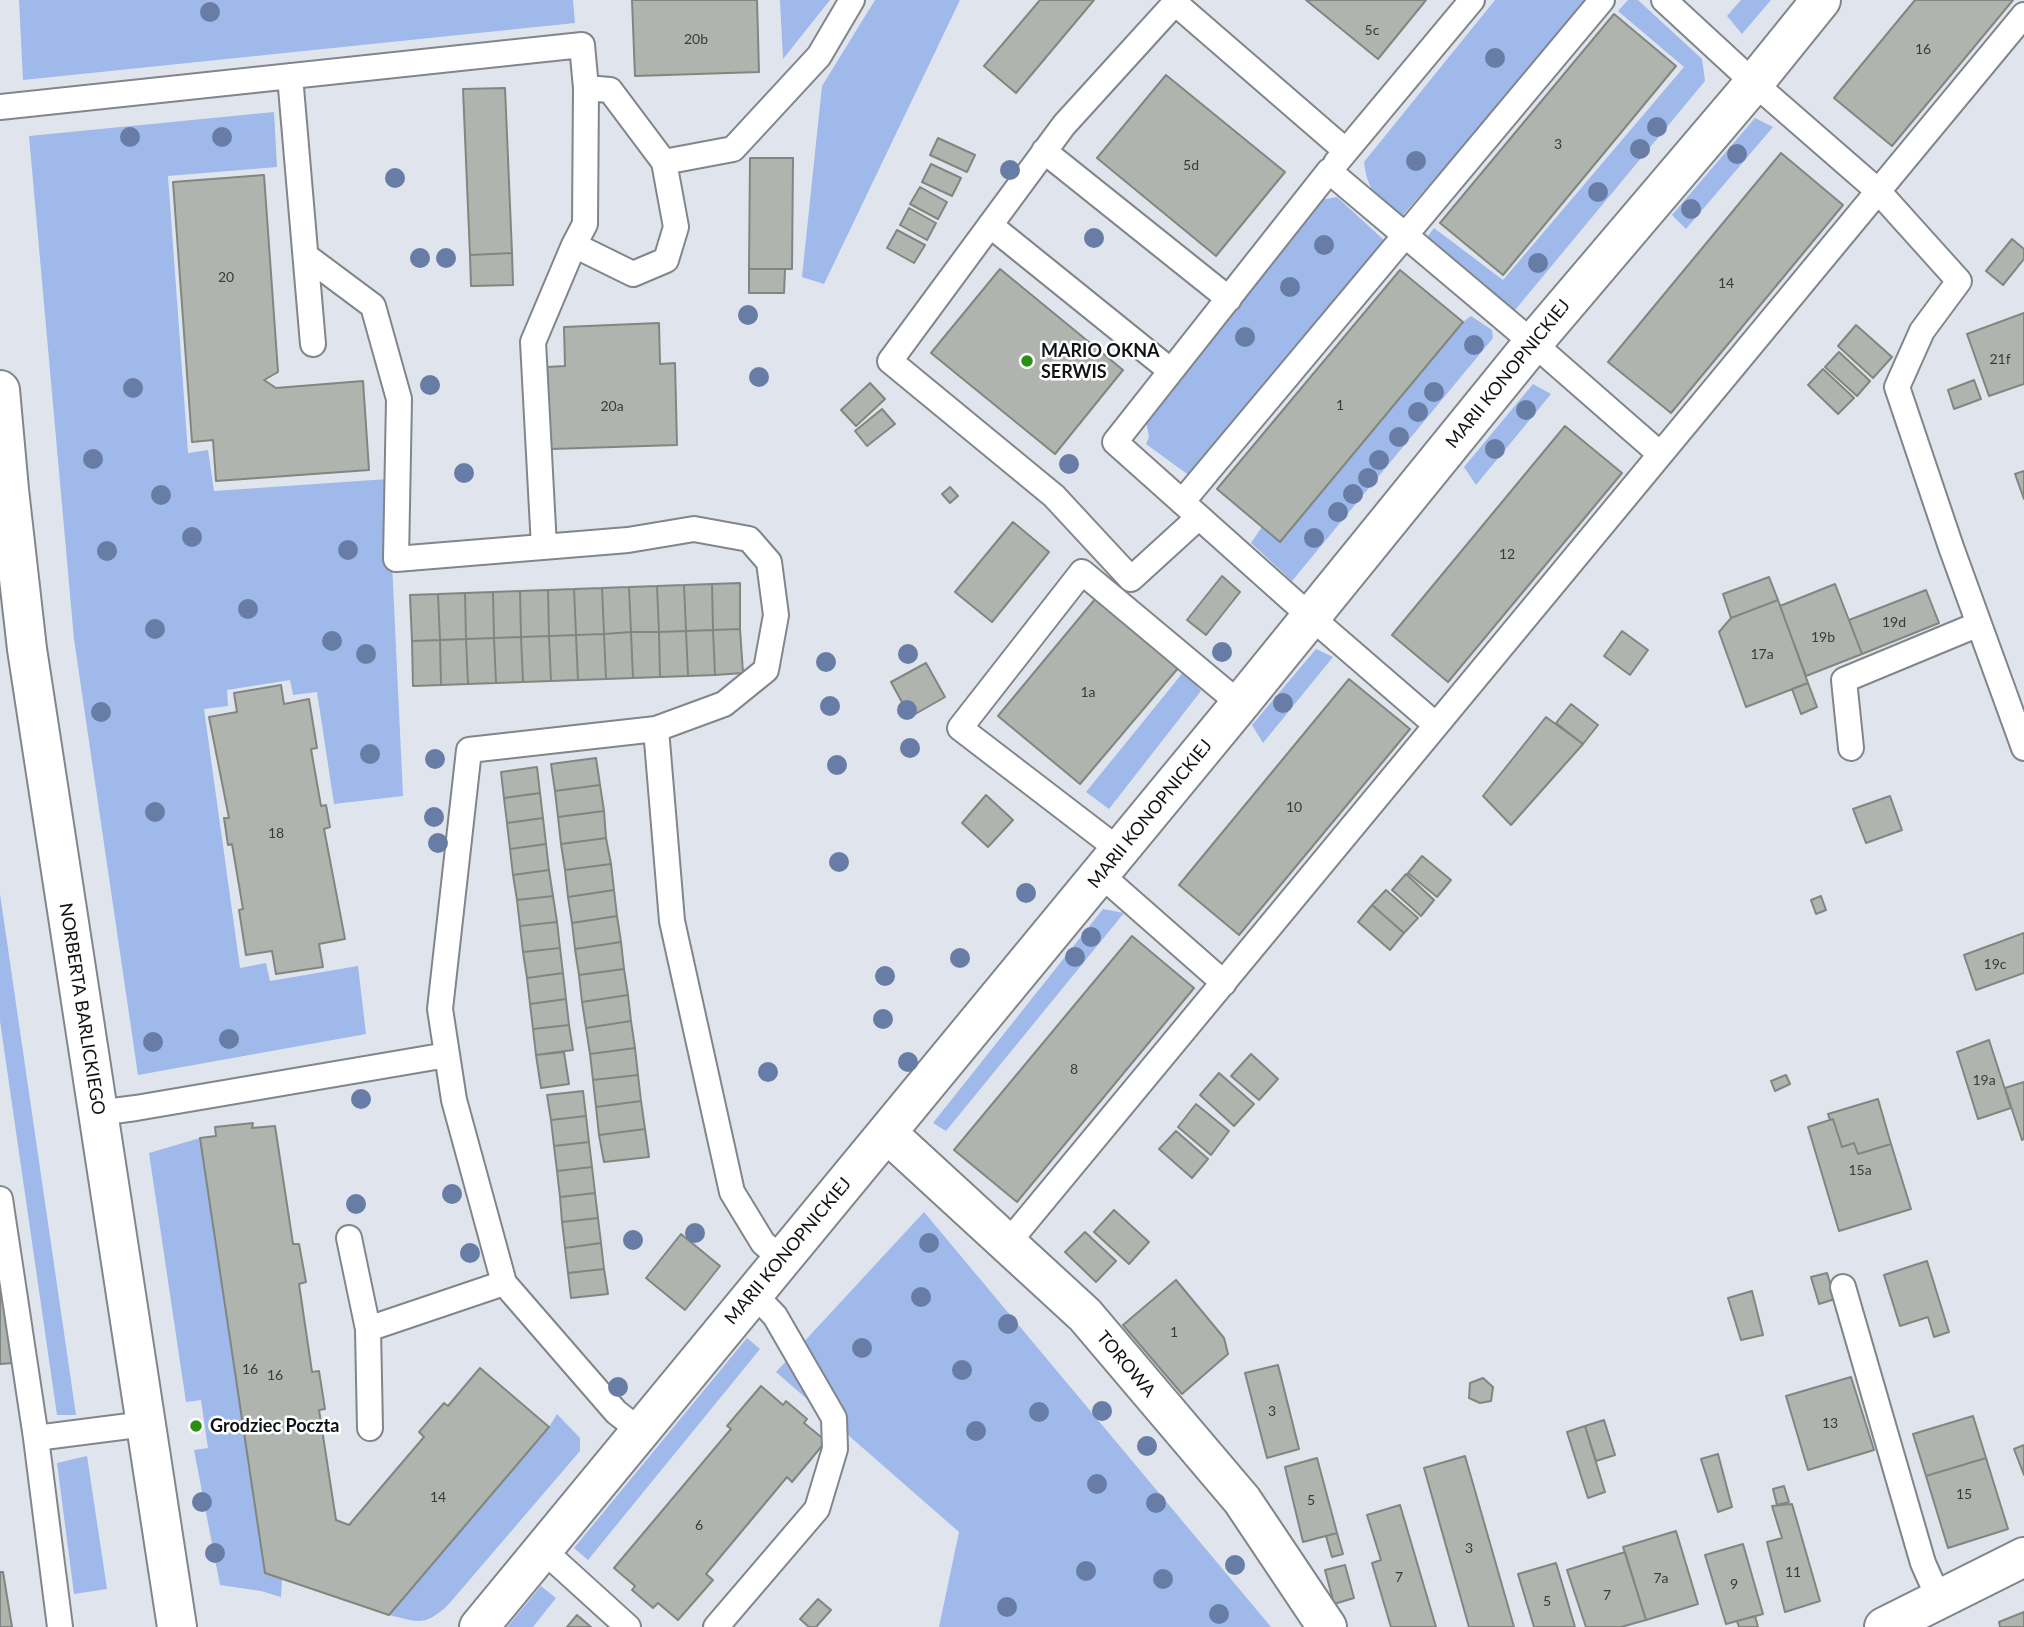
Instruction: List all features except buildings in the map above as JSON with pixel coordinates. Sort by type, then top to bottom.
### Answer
[{"type":"street","name":"MARII KONOPNICKIEJ","points":[[479,1627],[1240,704],[1532,343],[1754,83],[1821,0]]},
{"type":"street","name":"NORBERTA BARLICKIEGO","points":[[0,390],[4,490],[177,1627]]},
{"type":"street","name":"TOROWA","points":[[887,1133],[1085,1315],[1242,1500],[1327,1627]]},
{"type":"street","points":[[1884,1627],[2024,1557]]},
{"type":"lane","points":[[664,162],[733,149],[819,56],[852,0]]},
{"type":"lane","points":[[1436,725],[1115,442],[1329,171],[1472,0]]},
{"type":"lane","points":[[1119,603],[1131,579],[1191,510],[1406,236],[1602,0]]},
{"type":"lane","points":[[1664,0],[1878,191],[1959,281],[1922,331],[1897,387],[1951,547],[2024,748]]},
{"type":"lane","points":[[1131,579],[1054,496],[890,361],[1064,125],[1175,3],[1346,151]]},
{"type":"lane","points":[[1007,1244],[2024,15]]},
{"type":"lane","points":[[0,107],[582,45],[586,88],[585,224],[533,342],[544,547]]},
{"type":"lane","points":[[290,76],[313,344]]},
{"type":"lane","points":[[574,245],[634,274],[666,260],[676,227],[664,162],[610,90],[586,88]]},
{"type":"lane","points":[[1044,151],[1229,299]]},
{"type":"lane","points":[[1329,171],[1660,454]]},
{"type":"lane","points":[[990,225],[1171,371]]},
{"type":"lane","points":[[306,257],[373,306],[398,399],[396,559],[628,540],[694,529],[749,539],[769,562],[776,615],[766,670],[724,704],[656,729],[469,750],[440,1009],[454,1100],[504,1283],[616,1412],[640,1431]]},
{"type":"lane","points":[[1224,983],[1110,862],[960,727],[1082,572],[1240,704]]},
{"type":"lane","points":[[1851,748],[1844,680],[1979,624]]},
{"type":"lane","points":[[656,729],[672,921],[732,1192],[763,1243],[781,1258]]},
{"type":"lane","points":[[98,1113],[447,1055]]},
{"type":"lane","points":[[0,1199],[36,1438],[60,1627]]},
{"type":"lane","points":[[349,1238],[368,1329],[370,1428]]},
{"type":"lane","points":[[368,1329],[504,1283]]},
{"type":"lane","points":[[1843,1287],[1923,1563],[1939,1599]]},
{"type":"lane","points":[[716,1627],[817,1509],[835,1449],[834,1418],[775,1316],[753,1293]]},
{"type":"lane","points":[[36,1438],[145,1424]]},
{"type":"lane","points":[[542,1549],[628,1627]]},
{"type":"shaded area","points":[[19,0],[573,0],[575,23],[23,80]]},
{"type":"shaded area","points":[[780,0],[830,0],[783,59]]},
{"type":"shaded area","points":[[875,0],[960,0],[824,284],[802,277],[822,86]]},
{"type":"shaded area","points":[[1495,0],[1591,0],[1402,216],[1371,188],[1364,162]]},
{"type":"shaded area","points":[[1628,0],[1638,0],[1702,59],[1705,81],[1515,310],[1425,240],[1434,228],[1503,280],[1684,67],[1618,11]]},
{"type":"shaded area","points":[[1741,0],[1771,0],[1742,34],[1727,16]]},
{"type":"shaded area","points":[[274,112],[277,167],[168,176],[188,453],[208,450],[214,491],[388,479],[403,796],[334,804],[317,692],[293,695],[290,680],[227,690],[228,706],[204,709],[240,968],[266,963],[270,981],[358,966],[366,1034],[138,1075],[74,639],[29,136]]},
{"type":"shaded area","points":[[1755,118],[1773,127],[1686,229],[1672,215]]},
{"type":"shaded area","points":[[1337,197],[1386,242],[1194,479],[1146,444],[1149,437],[1146,421],[1321,200]]},
{"type":"shaded area","points":[[1471,316],[1492,330],[1493,338],[1292,581],[1251,543],[1262,527],[1281,541],[1463,322]]},
{"type":"shaded area","points":[[1533,384],[1551,394],[1476,485],[1464,467]]},
{"type":"shaded area","points":[[1316,649],[1333,657],[1263,743],[1252,725]]},
{"type":"shaded area","points":[[1185,670],[1201,691],[1109,809],[1086,792]]},
{"type":"shaded area","points":[[0,894],[76,1415],[57,1415],[0,1021]]},
{"type":"shaded area","points":[[1103,909],[1124,913],[946,1131],[933,1123]]},
{"type":"shaded area","points":[[200,1138],[265,1573],[282,1579],[281,1597],[220,1585],[194,1450],[208,1448],[201,1400],[186,1402],[149,1153]]},
{"type":"shaded area","points":[[924,1212],[1271,1627],[939,1627],[959,1532],[776,1372]]},
{"type":"shaded area","points":[[747,1338],[760,1349],[588,1560],[574,1548]]},
{"type":"shaded area","points":[[557,1414],[580,1438],[580,1451],[448,1605],[427,1620],[389,1615],[549,1427]]},
{"type":"shaded area","points":[[87,1456],[107,1589],[74,1594],[57,1463]]},
{"type":"shaded area","points":[[541,1586],[556,1598],[533,1627],[507,1627]]},
{"type":"place","name":"MARIO OKNA SERWIS","points":[[1027,361]]},
{"type":"place","name":"Grodziec Poczta","points":[[196,1426]]}]
